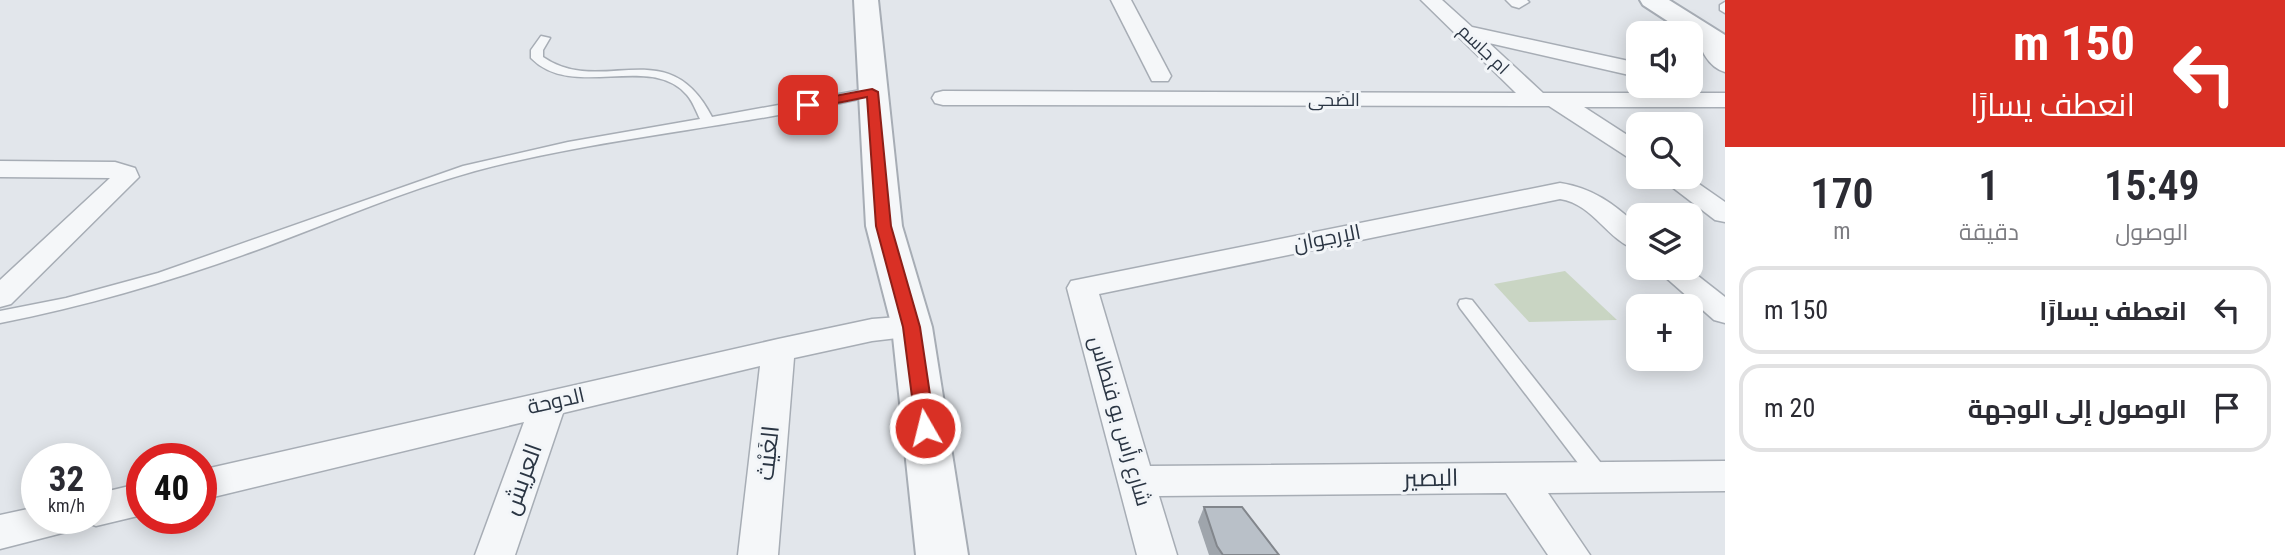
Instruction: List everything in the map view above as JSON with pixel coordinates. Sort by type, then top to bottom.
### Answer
[{"type":"street","points":[[866,0],[884,226],[912,327],[942,555]]},
{"type":"street","points":[[1121,0],[1160,76]]},
{"type":"street","name":"ام جاسم","points":[[1431,0],[1544,99]]},
{"type":"street","points":[[1652,0],[1720,37]]},
{"type":"street","points":[[1682,0],[1720,37]]},
{"type":"street","points":[[1466,32],[1626,67]]},
{"type":"street","points":[[1720,37],[1710,47],[1725,65]]},
{"type":"street","points":[[1703,90],[1725,98]]},
{"type":"street","name":"الضحى","points":[[943,98],[1725,98]]},
{"type":"street","points":[[1544,99],[1582,115],[1626,145]]},
{"type":"street","points":[[0,169],[115,170],[126,173],[126,177],[0,297]]},
{"type":"street","points":[[1689,189],[1725,214]]},
{"type":"street","name":"الإرجوان","points":[[1082,288],[1560,191],[1573,191],[1586,198],[1626,231]]},
{"type":"street","points":[[1685,280],[1725,313]]},
{"type":"street","name":"شارع رأس بو فنطاس","points":[[1082,288],[1157,555]]},
{"type":"street","name":"الدوحة","points":[[217,481],[778,350],[872,330],[912,327]]},
{"type":"street","name":"الغَيْث","points":[[758,555],[778,350]]},
{"type":"street","name":"العريش","points":[[495,555],[550,403]]},
{"type":"street","name":"البصير","points":[[1137,481],[1725,476]]},
{"type":"street","points":[[1516,477],[1570,555]]},
{"type":"street","points":[[0,532],[21,527]]},
{"type":"lane","points":[[545,38],[537,50],[537,58],[543,65],[571,72],[647,74],[678,82],[689,89],[708,122]]},
{"type":"lane","points":[[0,317],[62,306],[199,266],[369,201],[466,169],[559,147],[872,92]]},
{"type":"lane","points":[[1466,304],[1601,478]]},
{"type":"green space","points":[[1565,271],[1617,320],[1529,322],[1494,284]]},
{"type":"building","points":[[1204,507],[1242,507],[1279,555],[1223,555],[1217,546]]},
{"type":"route","points":[[808,105],[872,92],[884,226],[893,267],[912,327],[925,428]]}]
